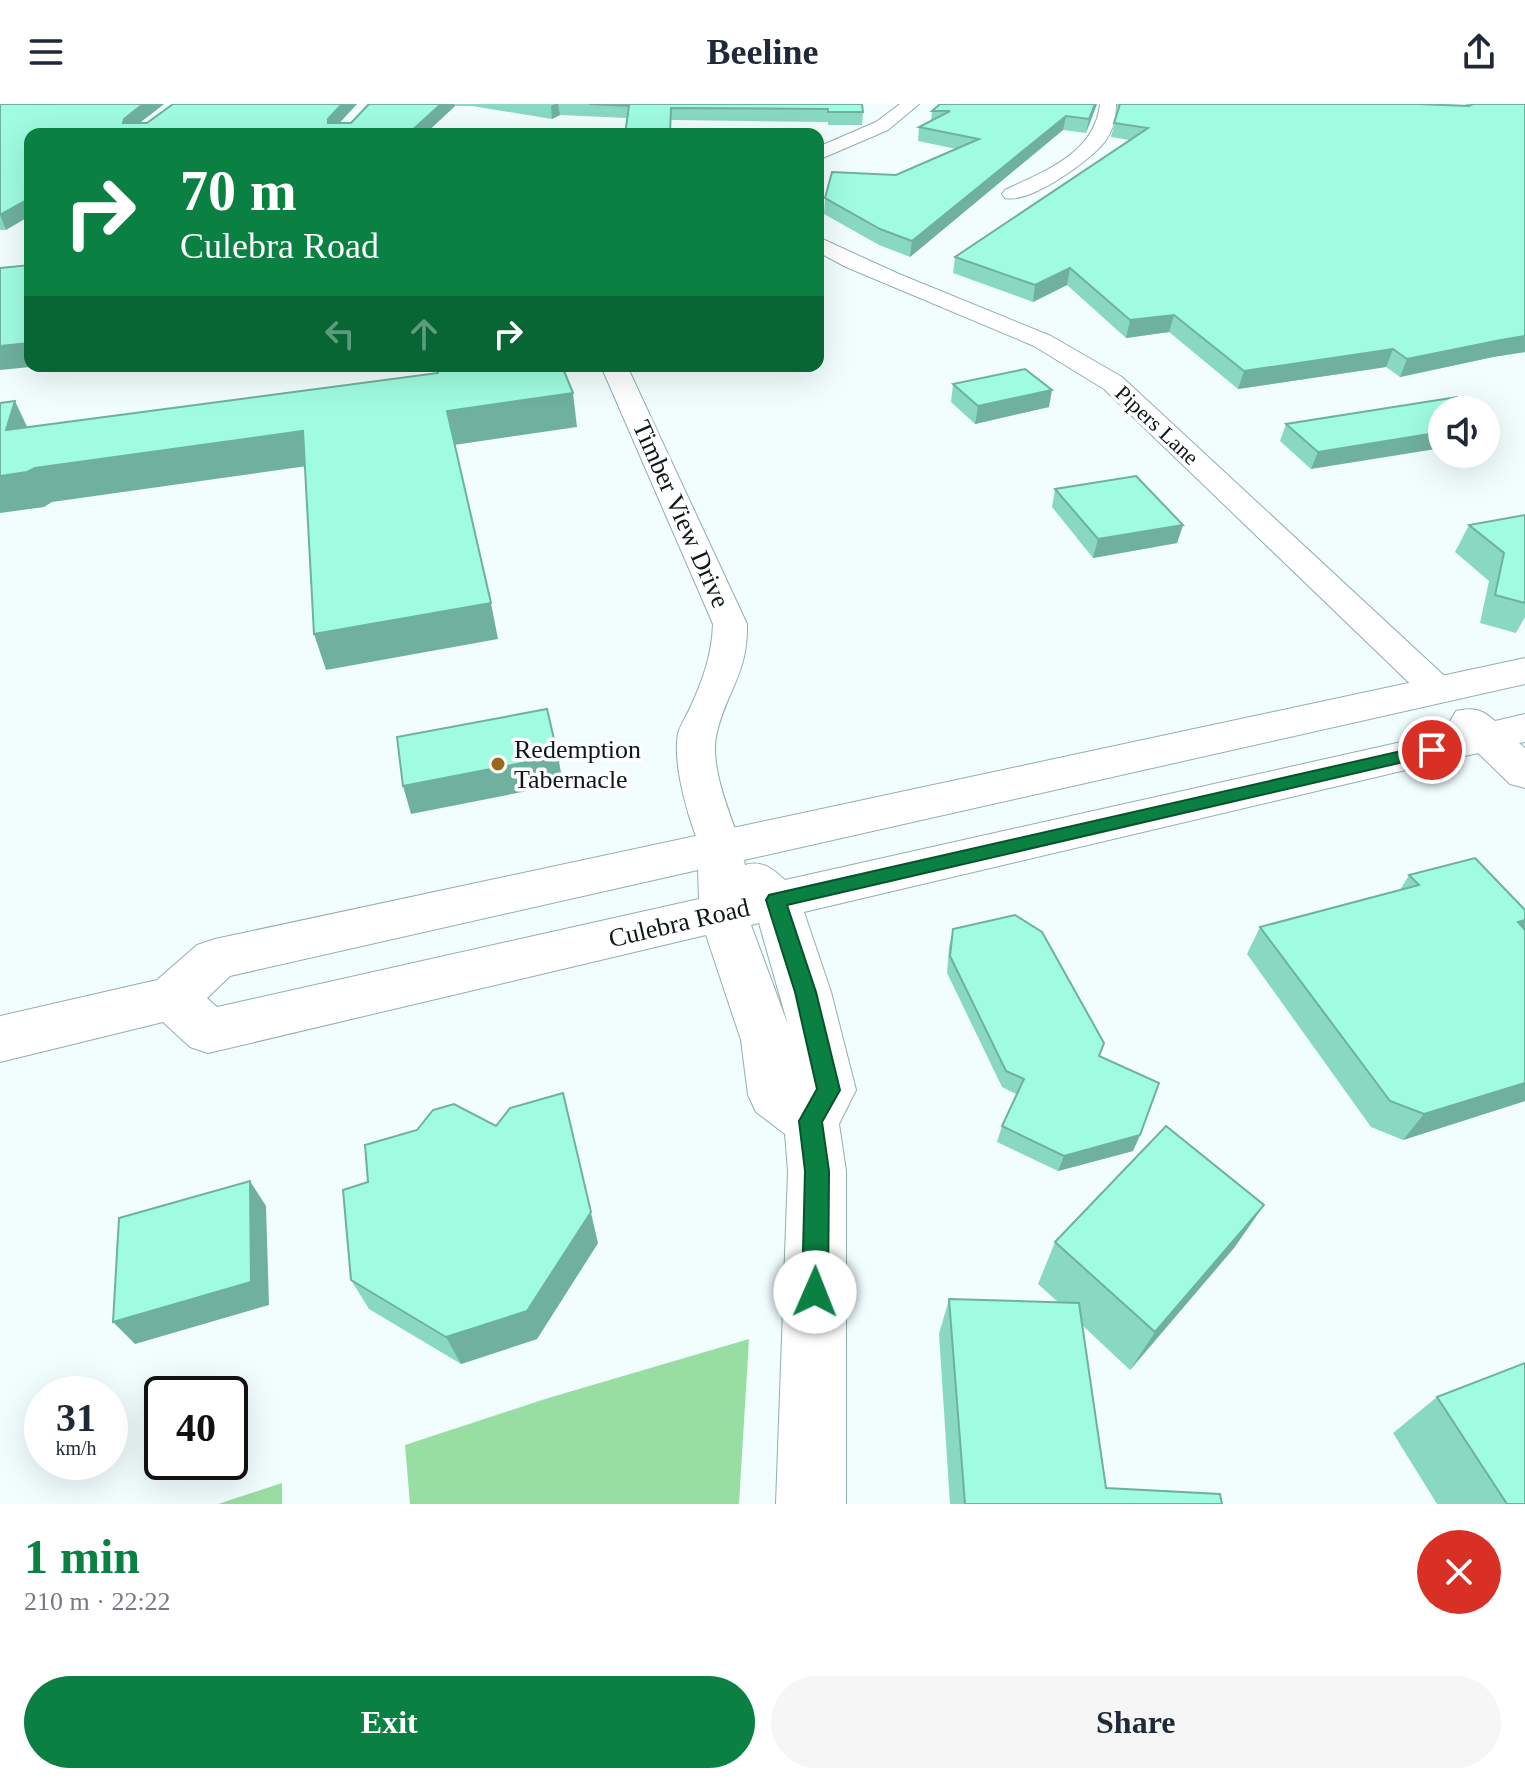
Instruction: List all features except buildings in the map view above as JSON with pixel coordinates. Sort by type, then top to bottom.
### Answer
[{"type":"main road","points":[[0,1039],[172,998],[215,959],[1525,671]]},
{"type":"main road","points":[[1439,691],[1506,732],[1525,773]]},
{"type":"main road","name":"Culebra Road","points":[[172,998],[208,1031],[1506,732]]},
{"type":"main road","name":"Timber View Drive","points":[[721,848],[776,900],[806,992],[829,1090],[811,1121],[775,1095],[767,1040],[723,913],[721,848]]},
{"type":"main road","points":[[811,1121],[817,1171],[811,1504]]},
{"type":"street","points":[[824,151],[882,126],[911,104]]},
{"type":"street","points":[[1012,194],[1057,172],[1079,156],[1105,125],[1108,104]]},
{"type":"street","name":"Pipers Lane","points":[[824,246],[873,270],[1040,338],[1113,383],[1439,691]]},
{"type":"street","name":"Timber View Drive","points":[[617,372],[730,624],[730,644],[724,672],[697,734],[699,777],[721,848]]},
{"type":"green space","points":[[749,1339],[739,1504],[410,1504],[405,1445],[545,1399]]},
{"type":"green space","points":[[282,1483],[282,1504],[218,1504]]},
{"type":"place","name":"Redemption Tabernacle","points":[[498,764]]},
{"type":"route","points":[[815,1292],[817,1171],[811,1121],[829,1090],[806,992],[776,900],[871,881],[1432,750]]}]
